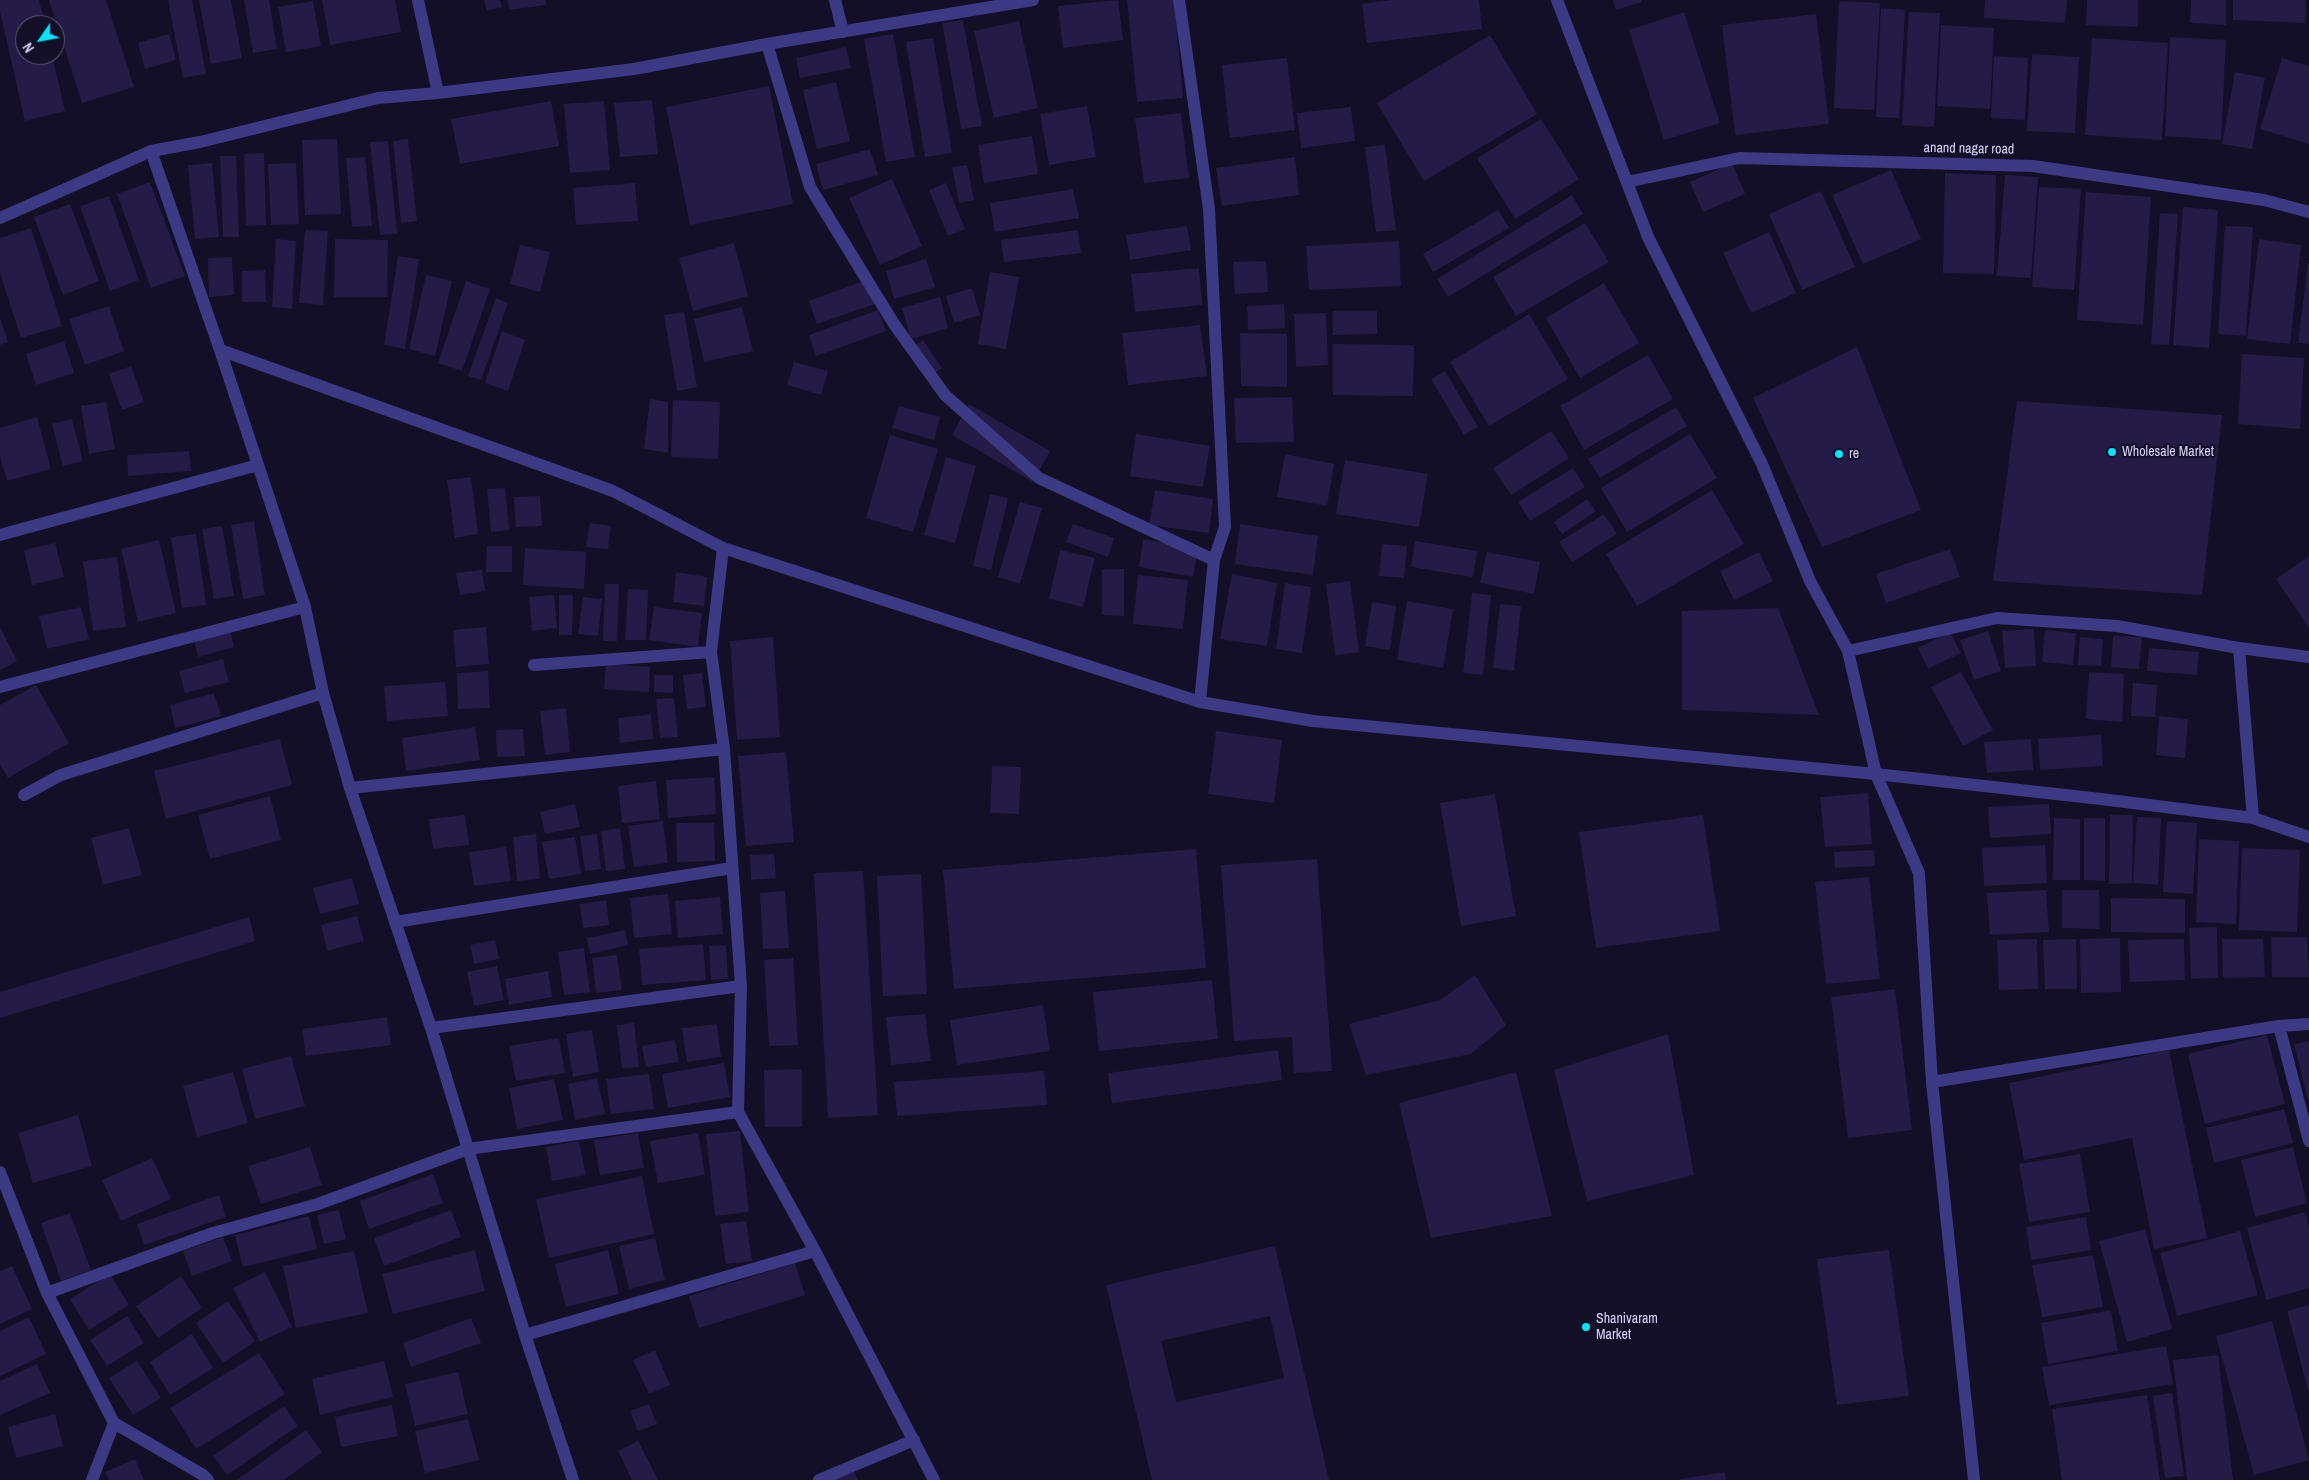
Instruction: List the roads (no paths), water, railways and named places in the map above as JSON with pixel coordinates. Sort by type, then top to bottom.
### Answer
[{"type":"street","points":[[418,0],[438,93]]},
{"type":"street","points":[[835,0],[843,32]]},
{"type":"street","points":[[0,218],[150,150],[200,142],[378,98],[438,93],[634,69],[767,44],[1033,0]]},
{"type":"street","points":[[1179,0],[1209,209],[1225,527],[1214,560],[1200,702]]},
{"type":"street","points":[[1557,0],[1648,237],[1762,464],[1810,581],[1848,651],[1876,774],[1919,873],[1932,1082],[1974,1480]]},
{"type":"street","points":[[767,44],[810,187],[894,324],[945,395],[1039,478],[1214,560]]},
{"type":"street","points":[[150,150],[220,350],[305,606],[323,694],[350,788],[431,1028],[525,1335],[572,1480]]},
{"type":"street","name":"anand nagar road","points":[[1627,182],[1740,158],[2033,166],[2264,200],[2309,212]]},
{"type":"street","points":[[220,350],[613,491],[723,548],[1200,702],[1313,721],[1876,774],[2253,818],[2309,837]]},
{"type":"street","points":[[0,535],[258,465]]},
{"type":"street","points":[[723,548],[711,652],[724,749],[741,986],[738,1112],[814,1251],[934,1480]]},
{"type":"street","points":[[0,687],[305,606]]},
{"type":"street","points":[[1848,651],[1997,618],[2117,626],[2239,648],[2309,657]]},
{"type":"street","points":[[2239,648],[2253,818]]},
{"type":"street","points":[[534,665],[711,652]]},
{"type":"street","points":[[24,795],[61,775],[323,694]]},
{"type":"street","points":[[350,788],[724,749]]},
{"type":"street","points":[[395,922],[732,868]]},
{"type":"street","points":[[431,1028],[741,986]]},
{"type":"street","points":[[1932,1082],[2279,1026],[2309,1024]]},
{"type":"street","points":[[2279,1026],[2309,1141]]},
{"type":"street","points":[[47,1293],[213,1233],[318,1204],[468,1149],[738,1112]]},
{"type":"street","points":[[0,1172],[47,1293],[114,1423],[203,1475],[208,1480]]},
{"type":"street","points":[[525,1335],[814,1251]]},
{"type":"street","points":[[92,1480],[114,1423]]},
{"type":"street","points":[[819,1480],[914,1440]]},
{"type":"place","name":"Wholesale Market","points":[[2112,452]]},
{"type":"place","name":"re","points":[[1839,454]]},
{"type":"place","name":"Shanivaram Market","points":[[1586,1327]]}]
